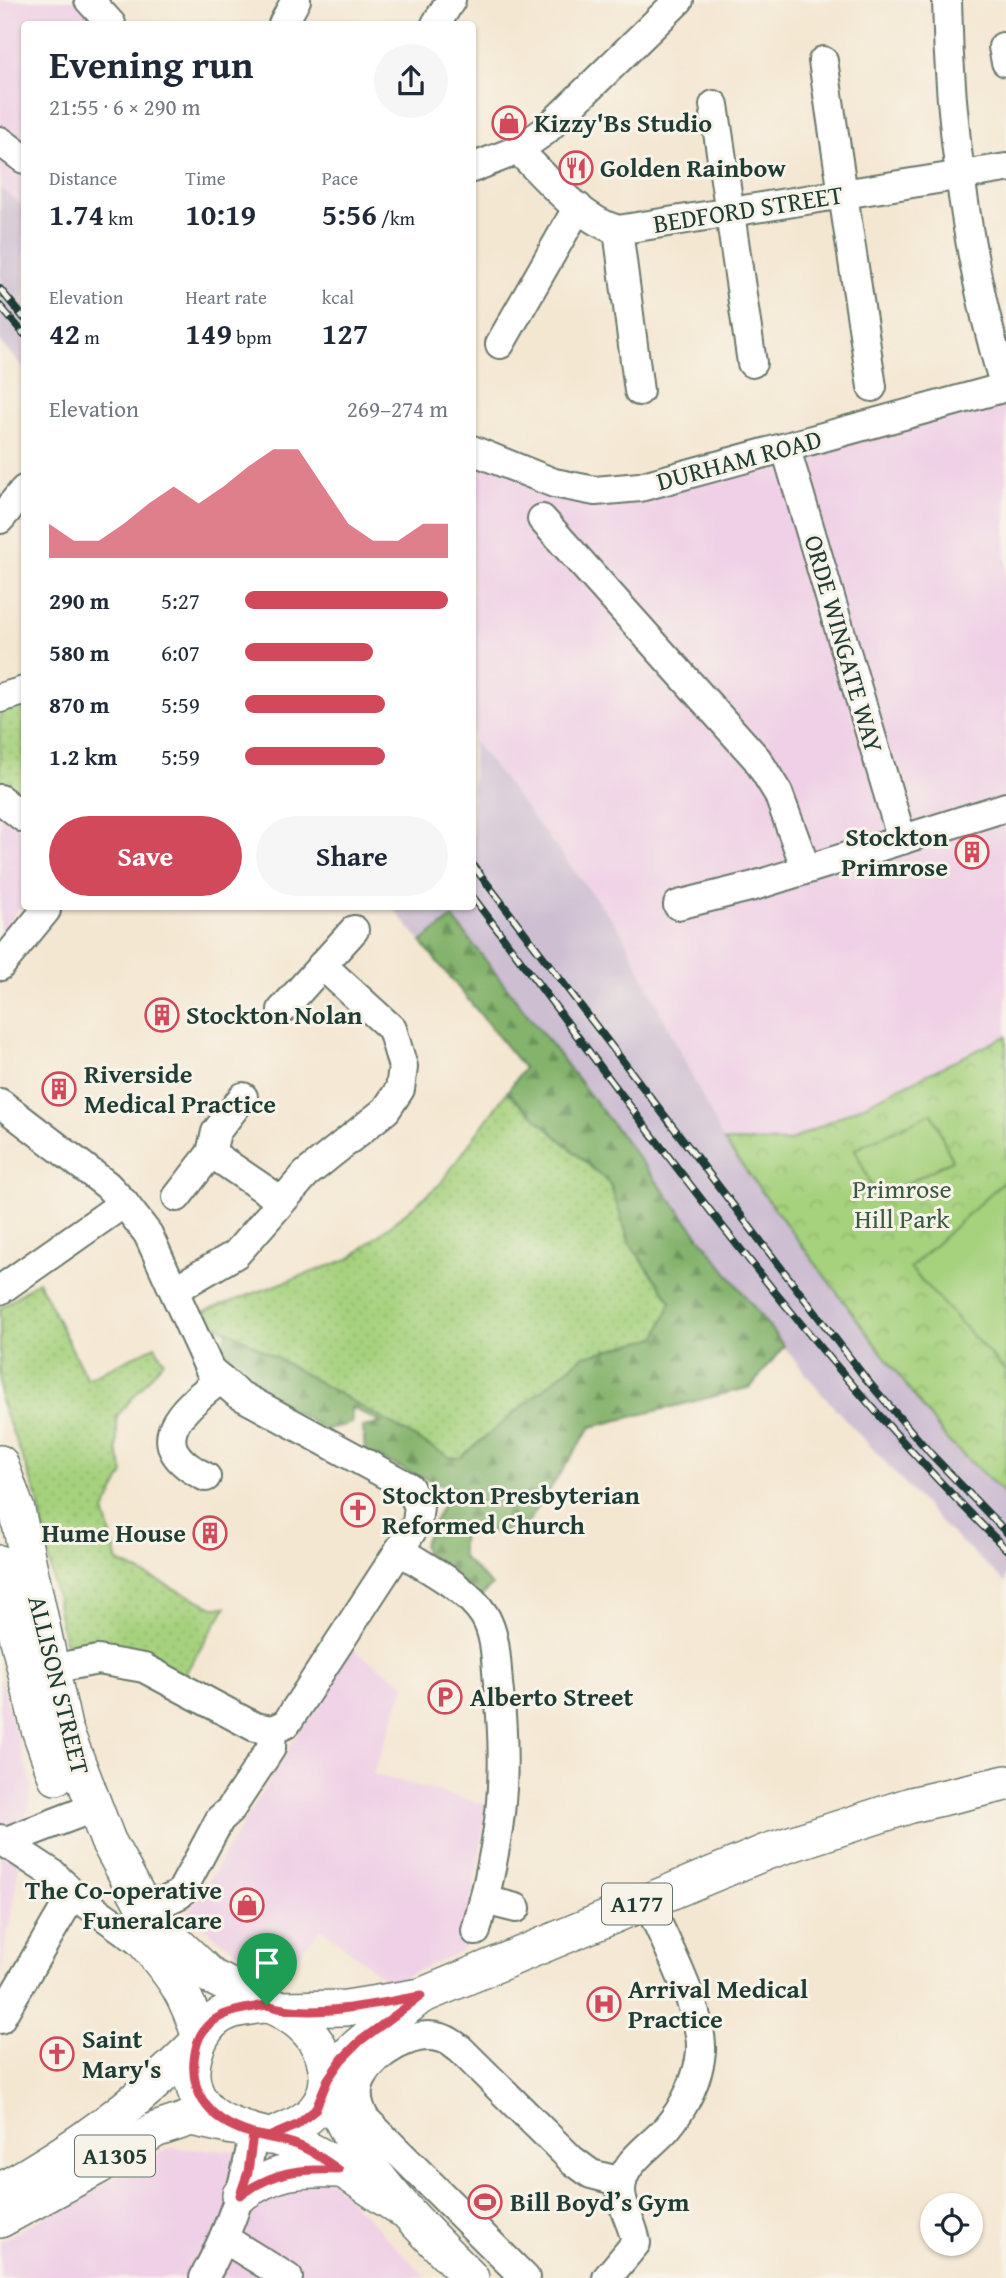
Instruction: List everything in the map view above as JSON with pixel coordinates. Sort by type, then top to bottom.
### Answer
[{"type":"main road","name":"ALLISON STREET","points":[[0,1463],[17,1510],[82,1813],[140,1900],[170,1938],[212,1978],[272,2007]]},
{"type":"main road","name":"ALLISON STREET","points":[[0,1563],[39,1729],[82,1813],[117,1906],[177,1980],[190,2005],[199,2041]]},
{"type":"main road","name":"A177","points":[[328,2083],[342,2059],[360,2041],[421,1996],[766,1852],[911,1805],[1006,1783]]},
{"type":"main road","name":"A177","points":[[272,2007],[346,2008],[421,1996]]},
{"type":"main road","points":[[400,2208],[299,2145],[252,2133],[212,2112],[199,2096],[192,2076],[199,2041],[211,2022],[234,2009],[272,2007],[307,2027],[320,2048],[328,2083],[348,2135],[400,2208],[471,2278]]},
{"type":"main road","name":"A1305","points":[[0,2191],[64,2156],[110,2124],[149,2092],[199,2041]]},
{"type":"main road","points":[[252,2133],[297,2125],[315,2110],[328,2083]]},
{"type":"main road","name":"A1305","points":[[0,2220],[99,2166],[155,2130],[191,2118],[252,2133]]},
{"type":"main road","points":[[240,2195],[266,2178],[285,2171],[339,2170]]},
{"type":"street","points":[[89,0],[108,21]]},
{"type":"street","points":[[285,21],[296,0]]},
{"type":"street","points":[[438,21],[451,0]]},
{"type":"street","points":[[947,0],[949,86],[962,177],[994,302],[1005,387]]},
{"type":"street","points":[[476,166],[518,150],[568,110],[667,3]]},
{"type":"street","points":[[823,61],[872,387]]},
{"type":"street","points":[[714,105],[752,363]]},
{"type":"street","points":[[0,141],[21,157]]},
{"type":"street","name":"BEDFORD STREET","points":[[518,150],[578,207],[602,225],[618,230],[1006,168]]},
{"type":"street","points":[[500,344],[578,207]]},
{"type":"street","points":[[618,230],[639,390]]},
{"type":"street","name":"DURHAM ROAD","points":[[476,452],[554,483],[595,491],[640,486],[786,449],[1005,387]]},
{"type":"street","name":"ORDE WINGATE WAY","points":[[786,449],[902,840]]},
{"type":"street","points":[[0,519],[21,494]]},
{"type":"street","points":[[542,519],[757,759],[778,793],[806,869]]},
{"type":"street","points":[[0,698],[21,692]]},
{"type":"street","points":[[0,799],[21,816]]},
{"type":"street","points":[[678,905],[806,869],[1006,807]]},
{"type":"street","points":[[0,966],[46,910]]},
{"type":"street","points":[[282,1010],[354,930]]},
{"type":"street","points":[[174,1290],[236,1254],[280,1200],[306,1174],[386,1110],[400,1089],[403,1068],[391,1029],[322,965]]},
{"type":"street","points":[[177,1197],[211,1153],[216,1132],[243,1097]]},
{"type":"street","points":[[0,1103],[107,1185],[124,1203],[148,1234],[211,1370],[220,1379],[238,1394],[410,1487],[419,1506],[417,1523],[286,1724],[272,1730],[255,1727],[144,1668],[98,1660],[51,1669]]},
{"type":"street","points":[[211,1153],[280,1200]]},
{"type":"street","points":[[0,1290],[124,1203]]},
{"type":"street","points":[[206,1477],[185,1466],[172,1448],[172,1429],[185,1406],[220,1379]]},
{"type":"street","points":[[399,1550],[460,1591],[485,1615],[495,1646],[505,1742],[503,1800],[495,1858],[476,1931]]},
{"type":"street","points":[[140,1900],[163,1902],[180,1894],[220,1819],[230,1810],[271,1748],[272,1730]]},
{"type":"street","points":[[2,1841],[82,1813]]},
{"type":"street","points":[[2,1841],[53,1874],[73,1894],[150,1949]]},
{"type":"street","points":[[0,2019],[73,1894]]},
{"type":"street","points":[[484,1900],[516,1908]]},
{"type":"street","points":[[607,2278],[636,2243],[621,2194],[622,2182],[633,2161],[667,2128],[691,2090],[701,2051],[696,2018],[646,1900]]},
{"type":"street","points":[[525,2278],[365,2119],[358,2105],[358,2089],[362,2076],[401,2042],[422,2036],[442,2038],[460,2049],[572,2160],[591,2174],[622,2182]]},
{"type":"street","points":[[204,2278],[225,2238],[248,2172],[252,2133]]},
{"type":"street","points":[[225,2238],[288,2278]]},
{"type":"shaded area","points":[[0,0],[106,0],[127,21],[21,21],[21,205],[0,188]]},
{"type":"shaded area","points":[[0,188],[21,205],[21,365],[0,342]]},
{"type":"shaded area","points":[[1006,377],[1006,1036],[788,1142],[724,1141],[621,931],[476,744],[476,463],[601,488]]},
{"type":"shaded area","points":[[476,744],[621,931],[724,1141],[947,1440],[1006,1495],[1006,1583],[947,1529],[821,1393],[670,1203],[453,918],[421,942],[394,910],[476,910]]},
{"type":"shaded area","points":[[0,813],[21,830],[21,907],[0,935]]},
{"type":"shaded area","points":[[350,1648],[406,1684],[373,1774],[488,1805],[462,1951],[390,1983],[322,1928],[276,1979],[187,1916]]},
{"type":"shaded area","points":[[0,1678],[32,1787],[0,1981]]},
{"type":"shaded area","points":[[168,2148],[305,2154],[427,2278],[0,2278],[0,2241]]},
{"type":"green space","points":[[21,699],[21,790],[18,795],[0,782],[0,706]]},
{"type":"green space","points":[[453,918],[784,1346],[751,1387],[591,1427],[519,1536],[467,1529],[462,1539],[462,1557],[492,1585],[481,1597],[425,1553],[423,1544],[451,1488],[415,1475],[365,1451],[363,1427],[381,1423],[351,1407],[352,1423],[326,1430],[235,1377],[219,1352],[228,1330],[449,1457],[460,1458],[582,1357],[657,1337],[671,1301],[630,1244],[610,1184],[507,1092],[524,1068],[421,942]]},
{"type":"green space","name":"Primrose Hill Park","points":[[1006,1036],[1006,1495],[947,1440],[724,1141],[788,1142]]},
{"type":"green space","points":[[507,1092],[610,1184],[630,1244],[672,1302],[657,1337],[582,1357],[460,1458],[449,1457],[197,1314],[351,1258],[440,1184]]},
{"type":"green space","points":[[932,1113],[952,1160],[877,1199],[855,1149]]},
{"type":"green space","points":[[1006,1179],[1006,1372],[910,1268]]},
{"type":"green space","points":[[38,1281],[87,1379],[155,1346],[164,1361],[117,1416],[117,1450],[124,1473],[104,1511],[118,1562],[213,1607],[226,1607],[183,1677],[136,1651],[106,1646],[73,1651],[64,1639],[37,1496],[0,1400],[0,1309]]},
{"type":"railway","points":[[0,289],[21,314]]},
{"type":"railway","points":[[0,306],[21,330]]},
{"type":"railway","points":[[476,869],[866,1379],[931,1454],[1006,1532]]},
{"type":"railway","points":[[476,901],[727,1233],[794,1315],[932,1474],[1006,1549]]},
{"type":"place","name":"Kizzy'Bs Studio","points":[[509,123]]},
{"type":"place","name":"Golden Rainbow","points":[[576,168]]},
{"type":"place","name":"Stockton Primrose","points":[[972,852]]},
{"type":"place","name":"Stockton Nolan","points":[[162,1015]]},
{"type":"place","name":"Riverside Medical Practice","points":[[59,1089]]},
{"type":"place","name":"Stockton Presbyterian Reformed Church","points":[[358,1510]]},
{"type":"place","name":"Hume House","points":[[210,1533]]},
{"type":"place","name":"Alberto Street","points":[[445,1697]]},
{"type":"place","name":"The Co-operative Funeralcare","points":[[247,1905]]},
{"type":"place","name":"Arrival Medical Practice","points":[[604,2004]]},
{"type":"place","name":"Saint Mary's","points":[[57,2054]]},
{"type":"place","name":"Bill Boyd’s Gym","points":[[485,2202]]},
{"type":"route","points":[[267,2005],[234,2009],[211,2022],[197,2043],[192,2076],[199,2096],[212,2112],[235,2128],[253,2134],[299,2145],[339,2170],[285,2171],[266,2178],[240,2195],[248,2172],[253,2134],[269,2137],[297,2125],[315,2110],[328,2079],[342,2059],[360,2041],[421,1996],[346,2008],[278,2009],[267,2005]]}]
